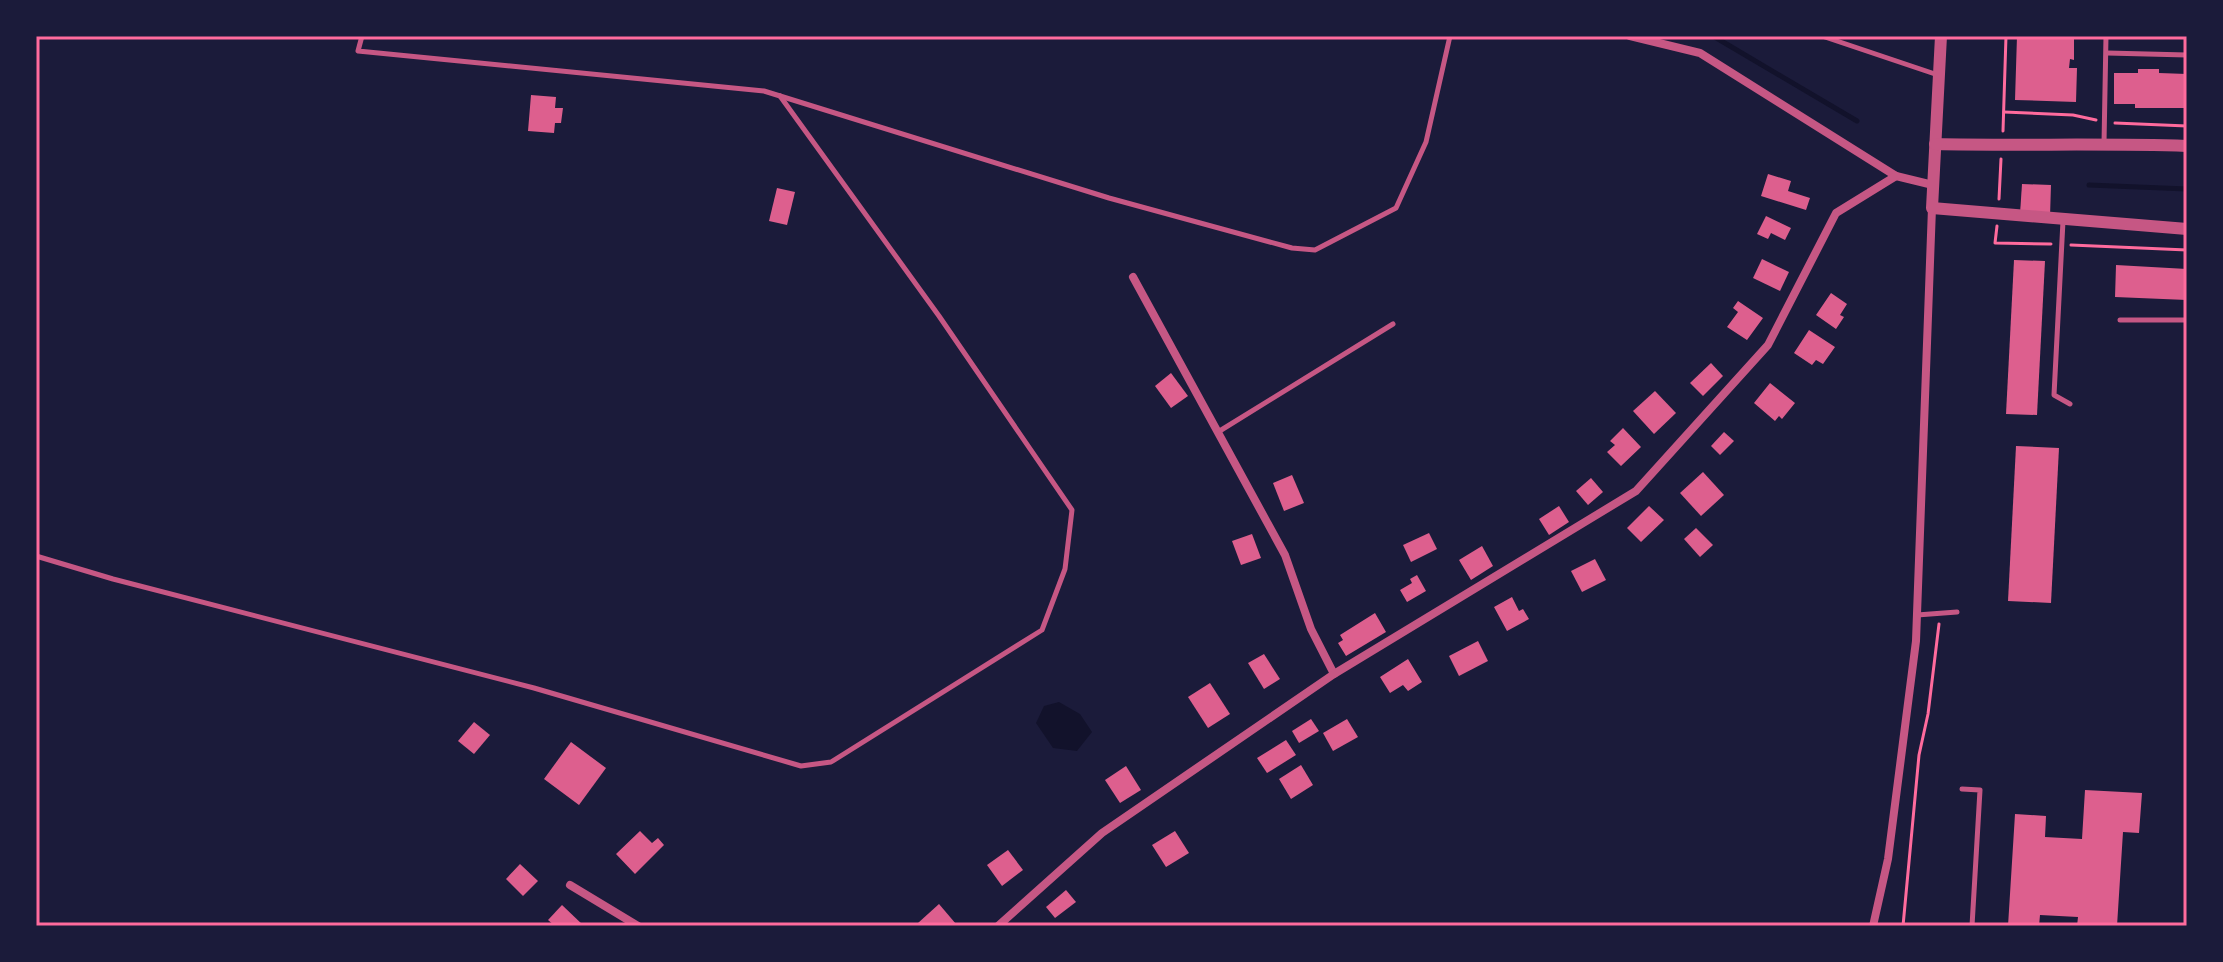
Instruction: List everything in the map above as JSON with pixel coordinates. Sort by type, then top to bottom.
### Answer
[{"type":"street","points":[[1630,36],[1700,53],[1896,176],[1933,185]]},
{"type":"street","points":[[1873,926],[1888,859],[1917,615],[1941,36]]},
{"type":"street","points":[[1935,144],[2187,146]]},
{"type":"street","points":[[998,926],[1102,833],[1334,674],[1636,491],[1768,345],[1836,213],[1896,176]]},
{"type":"street","points":[[1932,208],[2187,229]]},
{"type":"street","points":[[1133,277],[1285,555],[1311,629],[1334,674]]},
{"type":"street","points":[[570,885],[638,926]]},
{"type":"lane","points":[[362,36],[358,51],[726,86],[780,96],[1109,198],[1292,248],[1315,250],[1396,208],[1426,142],[1450,36]]},
{"type":"lane","points":[[1822,36],[1939,76]]},
{"type":"lane","points":[[2104,143],[2106,36]]},
{"type":"lane","points":[[2107,53],[2187,55]]},
{"type":"lane","points":[[36,556],[113,579],[534,688],[801,766],[831,762],[1042,630],[1065,569],[1072,510],[939,316],[780,96]]},
{"type":"lane","points":[[2063,220],[2054,395],[2070,404]]},
{"type":"lane","points":[[2120,320],[2187,320]]},
{"type":"lane","points":[[1218,432],[1393,324]]},
{"type":"lane","points":[[1917,615],[1957,612]]},
{"type":"lane","points":[[1962,789],[1980,790],[1972,926]]},
{"type":"path","points":[[2006,36],[1995,243],[2187,250]]},
{"type":"path","points":[[1903,926],[1919,755],[1942,613]]},
{"type":"shaded area","points":[[1059,702],[1080,714],[1092,732],[1077,751],[1053,748],[1036,723],[1044,706]]},
{"type":"building","points":[[2017,36],[2074,36],[2074,60],[2070,59],[2069,68],[2077,68],[2076,102],[2015,100]]},
{"type":"building","points":[[2138,69],[2187,74],[2187,108],[2135,108],[2135,104],[2114,104],[2114,73],[2138,73]]},
{"type":"building","points":[[531,95],[556,97],[555,108],[563,108],[561,123],[555,123],[554,133],[528,131]]},
{"type":"building","points":[[1768,174],[1791,181],[1788,191],[1810,198],[1806,210],[1761,196]]},
{"type":"building","points":[[2022,184],[2051,185],[2050,216],[2020,214]]},
{"type":"building","points":[[777,188],[795,192],[787,225],[769,221]]},
{"type":"building","points":[[1766,216],[1791,228],[1785,240],[1771,233],[1768,239],[1757,234]]},
{"type":"building","points":[[1762,259],[1789,272],[1780,291],[1753,278]]},
{"type":"building","points":[[2014,260],[2045,261],[2037,415],[2006,414]]},
{"type":"building","points":[[2116,265],[2187,269],[2187,300],[2115,297]]},
{"type":"building","points":[[1831,293],[1847,304],[1840,315],[1844,317],[1836,329],[1816,315]]},
{"type":"building","points":[[1738,301],[1763,318],[1747,340],[1727,327],[1738,312],[1733,308]]},
{"type":"building","points":[[1809,330],[1835,347],[1823,364],[1816,360],[1812,365],[1794,353]]},
{"type":"building","points":[[1711,363],[1723,376],[1703,396],[1690,383]]},
{"type":"building","points":[[1171,373],[1188,396],[1171,408],[1155,386]]},
{"type":"building","points":[[1770,383],[1795,403],[1782,419],[1779,416],[1775,421],[1754,403]]},
{"type":"building","points":[[1655,391],[1676,413],[1654,434],[1633,411]]},
{"type":"building","points":[[1623,428],[1641,447],[1621,466],[1607,452],[1615,445],[1610,441]]},
{"type":"building","points":[[1724,432],[1734,441],[1720,455],[1711,446]]},
{"type":"building","points":[[2016,446],[2059,448],[2051,603],[2008,601]]},
{"type":"building","points":[[1703,472],[1724,495],[1701,516],[1680,493]]},
{"type":"building","points":[[1292,475],[1304,503],[1284,511],[1273,483]]},
{"type":"building","points":[[1591,478],[1603,492],[1588,505],[1576,491]]},
{"type":"building","points":[[1559,506],[1569,522],[1549,535],[1539,519]]},
{"type":"building","points":[[1649,506],[1664,520],[1641,542],[1627,528]]},
{"type":"building","points":[[1696,528],[1713,545],[1700,557],[1684,539]]},
{"type":"building","points":[[1429,533],[1437,549],[1411,562],[1403,545]]},
{"type":"building","points":[[1252,534],[1261,558],[1241,565],[1232,541]]},
{"type":"building","points":[[1482,546],[1493,566],[1471,580],[1459,560]]},
{"type":"building","points":[[1595,559],[1606,580],[1582,592],[1571,571]]},
{"type":"building","points":[[1417,575],[1426,591],[1407,602],[1400,590],[1412,583],[1410,579]]},
{"type":"building","points":[[1512,597],[1519,611],[1523,609],[1529,619],[1507,631],[1494,607]]},
{"type":"building","points":[[1375,613],[1386,632],[1346,656],[1338,643],[1343,640],[1340,635]]},
{"type":"building","points":[[1478,641],[1488,661],[1459,676],[1449,656]]},
{"type":"building","points":[[1264,654],[1280,679],[1264,689],[1248,663]]},
{"type":"building","points":[[1408,659],[1422,682],[1408,691],[1403,685],[1390,693],[1380,677]]},
{"type":"building","points":[[1210,683],[1230,714],[1208,728],[1188,697]]},
{"type":"building","points":[[1311,719],[1319,731],[1299,743],[1292,731]]},
{"type":"building","points":[[1347,719],[1358,737],[1333,751],[1323,733]]},
{"type":"building","points":[[474,722],[490,735],[474,754],[458,741]]},
{"type":"building","points":[[1286,740],[1296,755],[1267,773],[1257,758]]},
{"type":"building","points":[[571,742],[606,768],[579,805],[544,779]]},
{"type":"building","points":[[1301,765],[1313,785],[1291,799],[1279,779]]},
{"type":"building","points":[[1126,766],[1141,790],[1120,803],[1105,780]]},
{"type":"building","points":[[2085,790],[2142,793],[2139,833],[2123,832],[2117,926],[2077,926],[2078,917],[2040,915],[2039,926],[2008,926],[2015,814],[2046,816],[2045,837],[2082,839]]},
{"type":"building","points":[[640,831],[652,843],[658,838],[664,845],[635,874],[616,854]]},
{"type":"building","points":[[1175,831],[1189,853],[1166,867],[1152,845]]},
{"type":"building","points":[[1008,850],[1023,870],[1002,886],[987,865]]},
{"type":"building","points":[[520,864],[538,881],[523,896],[506,879]]},
{"type":"building","points":[[1066,890],[1076,902],[1055,918],[1046,907]]},
{"type":"building","points":[[939,904],[956,924],[921,926],[918,923]]},
{"type":"building","points":[[562,905],[584,926],[555,926],[548,920]]},
{"type":"waterway","points":[[1713,36],[1857,121]]},
{"type":"waterway","points":[[2089,185],[2187,189]]}]
